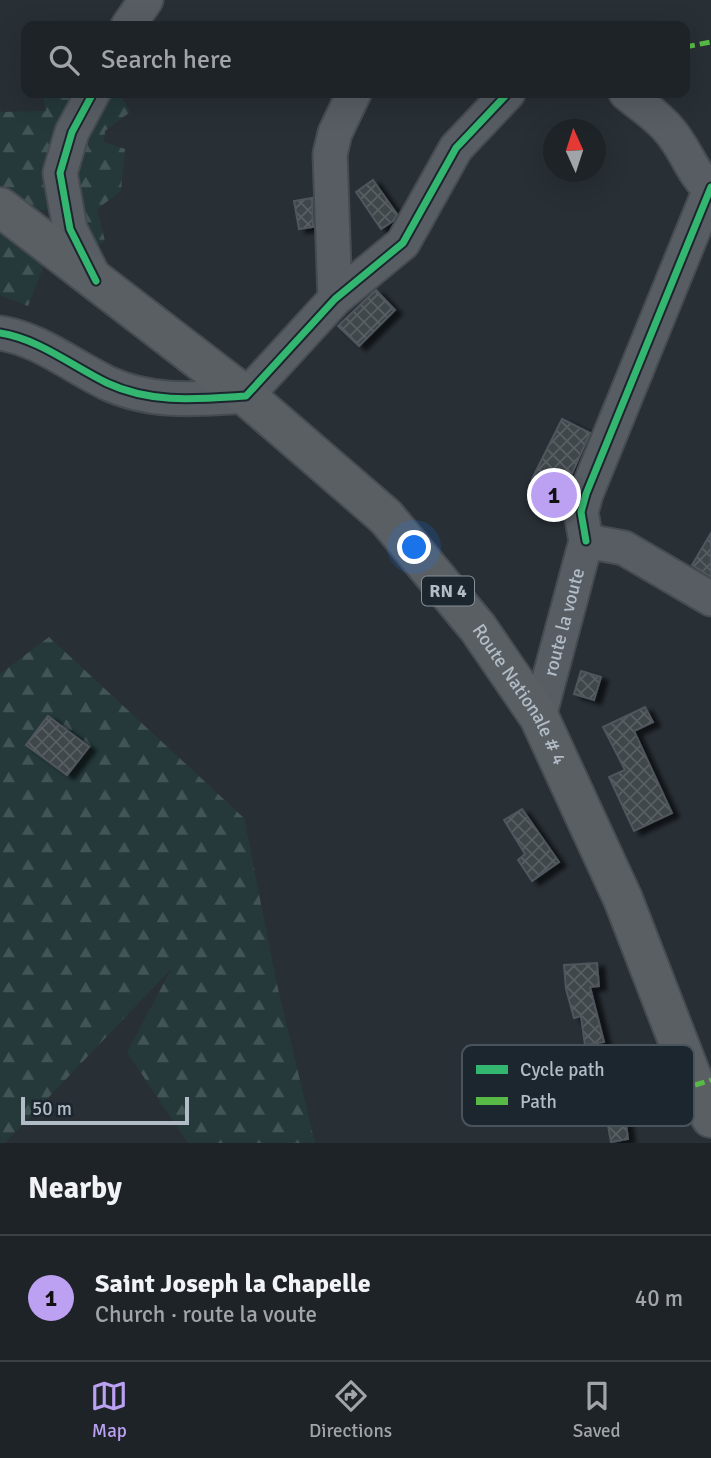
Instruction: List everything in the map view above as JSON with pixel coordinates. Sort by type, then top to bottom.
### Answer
[{"type":"main road","name":"Route Nationale # 4","points":[[0,207],[246,396],[386,517],[478,628],[539,718],[623,899],[680,1045]]},
{"type":"main road","name":"Route Nationale # 4","points":[[694,1082],[711,1118]]},
{"type":"street","points":[[131,21],[146,0]]},
{"type":"street","points":[[90,98],[72,132],[60,173],[70,229],[96,281]]},
{"type":"street","points":[[335,299],[330,154],[335,132],[352,98]]},
{"type":"street","points":[[0,333],[14,335],[109,384],[144,396],[176,400],[246,396],[335,299],[403,243],[456,148],[503,98]]},
{"type":"street","points":[[632,98],[669,129],[695,173],[711,189],[581,512],[586,541],[624,548],[711,599]]},
{"type":"street","name":"route la voute","points":[[539,718],[586,541]]},
{"type":"green space","points":[[43,98],[122,98],[130,112],[105,131],[104,142],[125,149],[121,191],[97,209],[105,241],[86,253],[57,209],[23,211],[0,192],[0,112],[46,111]]},
{"type":"green space","points":[[0,226],[45,263],[28,306],[0,295]]},
{"type":"green space","points":[[49,637],[244,818],[276,980],[315,1143],[188,1143],[127,1052],[172,968],[5,1143],[0,1143],[0,674]]},
{"type":"building","points":[[373,180],[397,214],[393,221],[381,229],[356,192]]},
{"type":"building","points":[[312,198],[313,227],[299,229],[294,201]]},
{"type":"building","points":[[376,290],[395,310],[359,346],[338,326]]},
{"type":"building","points":[[562,419],[590,433],[563,494],[532,479]]},
{"type":"building","points":[[711,533],[711,577],[692,565]]},
{"type":"building","points":[[581,671],[601,677],[594,700],[574,694]]},
{"type":"building","points":[[645,707],[653,722],[634,731],[672,813],[634,831],[609,777],[625,770],[603,727]]},
{"type":"building","points":[[48,716],[89,747],[67,775],[26,745]]},
{"type":"building","points":[[522,809],[559,862],[532,881],[518,860],[525,854],[504,820]]},
{"type":"building","points":[[597,963],[599,986],[590,987],[604,1042],[585,1045],[581,1016],[574,1018],[566,989],[564,965]]},
{"type":"building","points":[[608,1126],[626,1126],[628,1139],[611,1142]]},
{"type":"marked path","points":[[690,46],[711,42]]},
{"type":"marked path","points":[[695,1085],[711,1080]]},
{"type":"cycle path","points":[[90,98],[72,132],[60,173],[70,229],[96,281]]},
{"type":"cycle path","points":[[0,333],[28,341],[124,390],[175,398],[246,396],[335,299],[403,243],[456,148],[503,98]]},
{"type":"cycle path","points":[[586,541],[581,512],[586,494],[711,187]]},
{"type":"place","name":"Saint Joseph la Chapelle","points":[[554,495]]}]
